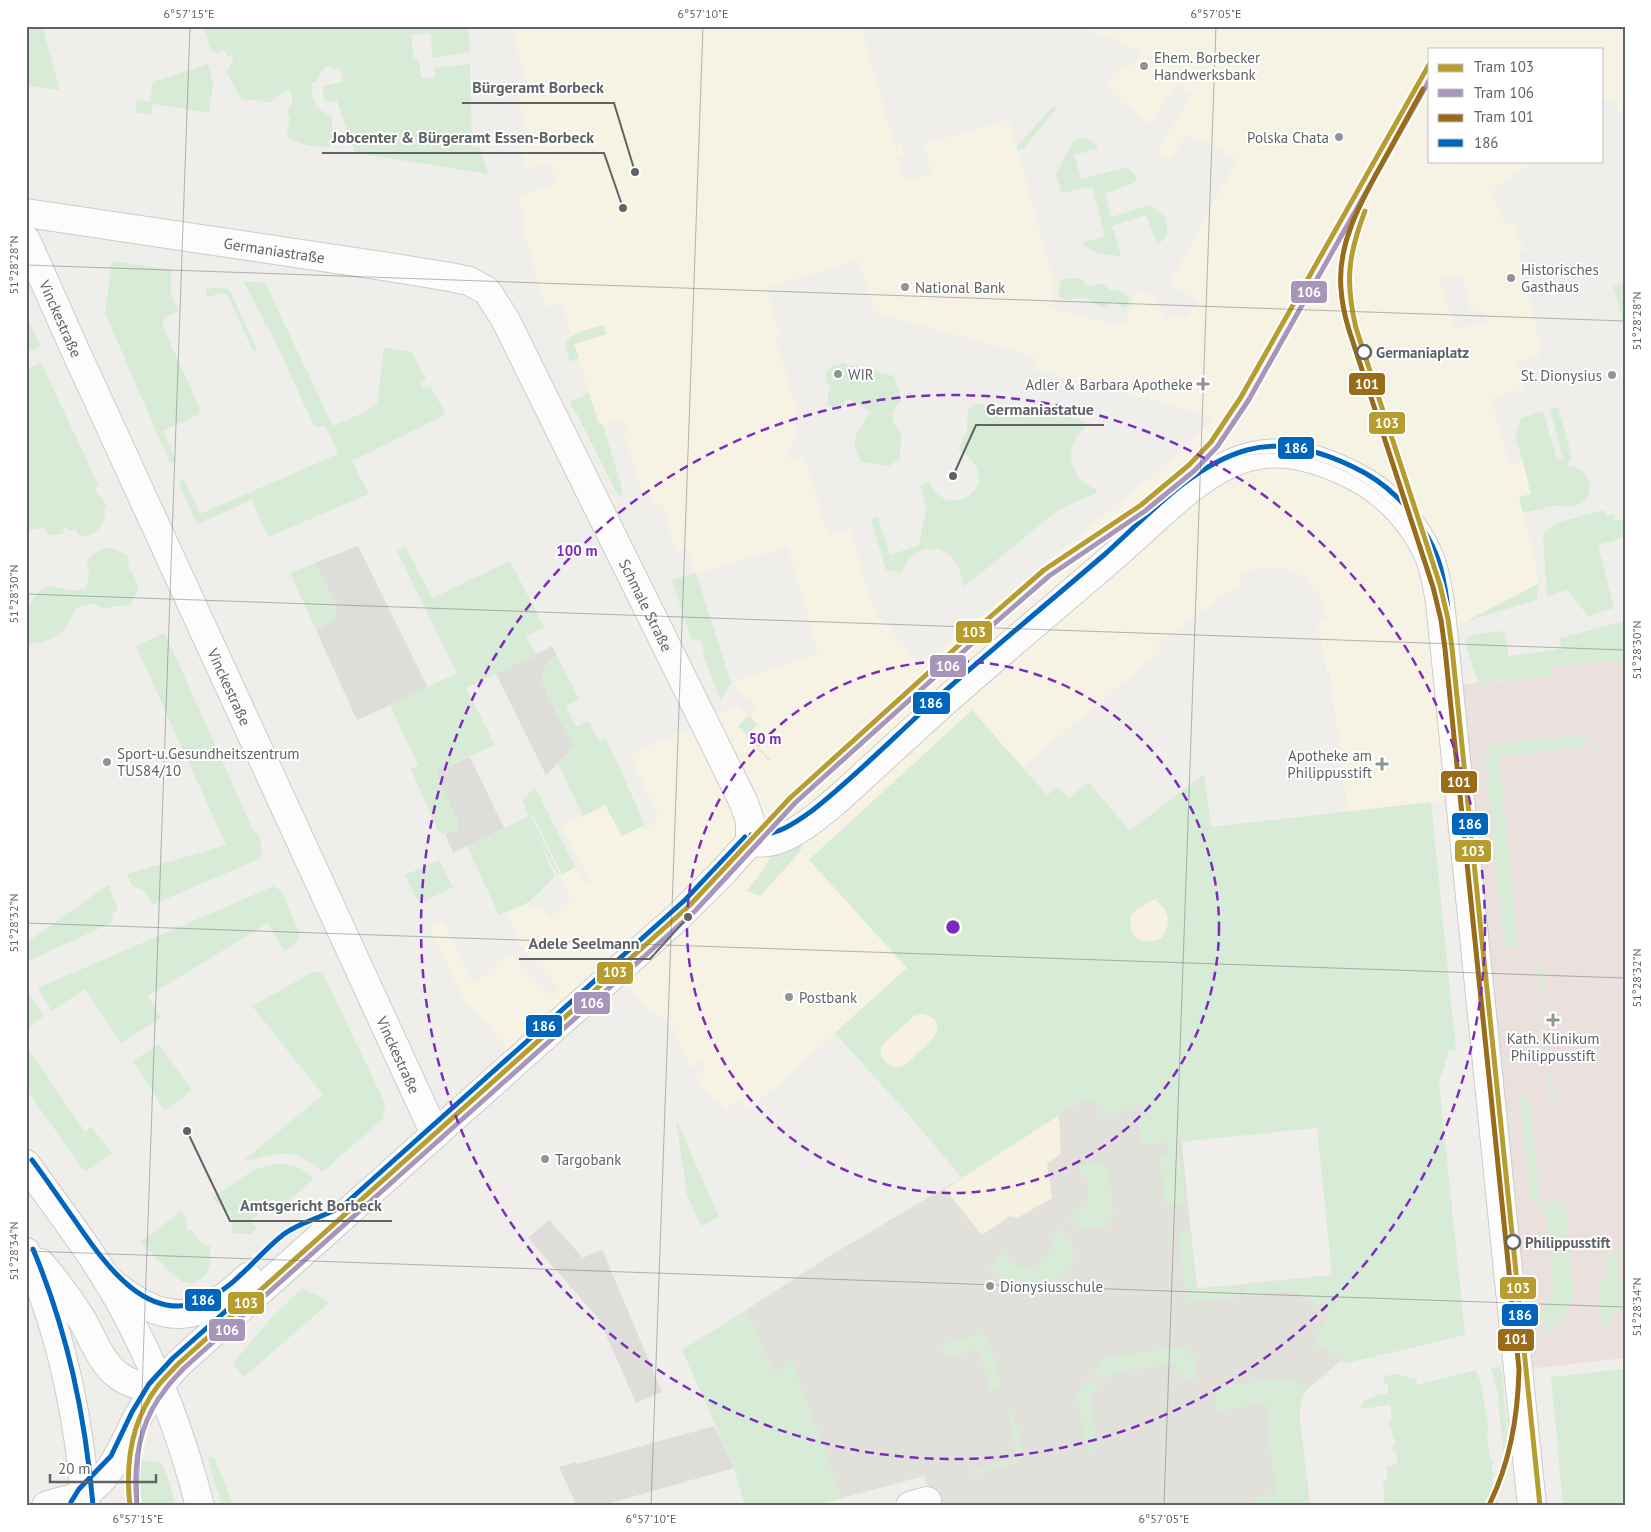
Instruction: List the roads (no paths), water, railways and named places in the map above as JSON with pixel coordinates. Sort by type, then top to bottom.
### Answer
[{"type":"street","name":"Germaniastraße","points":[[26,214],[389,267],[469,281],[487,292],[505,319]]},
{"type":"street","name":"Vinckestraße","points":[[26,240],[71,342],[435,1134]]},
{"type":"street","name":"Schmale Straße","points":[[505,319],[744,804],[750,821],[750,842]]},
{"type":"street","points":[[46,1506],[82,1502],[117,1460],[139,1415],[155,1391],[178,1364],[685,911],[750,842],[769,843],[788,836],[834,803],[974,676],[1208,476],[1236,461],[1255,455],[1272,454],[1303,457],[1334,466],[1358,478],[1382,495],[1409,522],[1428,553],[1434,570],[1442,617],[1532,1506]]},
{"type":"street","points":[[26,1164],[119,1301],[155,1391],[186,1457],[200,1506]]},
{"type":"street","points":[[97,1266],[110,1281],[142,1304],[177,1314],[196,1313],[215,1305],[228,1295],[287,1241],[298,1234],[346,1213]]},
{"type":"street","points":[[26,1247],[68,1298],[103,1358],[115,1373],[124,1380],[146,1386],[155,1391]]},
{"type":"street","points":[[26,1252],[47,1304],[63,1357],[74,1411],[82,1502]]},
{"type":"tram line","name":"103","points":[[130,1506],[129,1459],[141,1414],[159,1384],[178,1364],[690,905],[790,798],[990,617],[1044,570],[1141,505],[1189,465],[1211,442],[1241,397],[1428,67]]},
{"type":"tram line","name":"106","points":[[137,1505],[137,1459],[143,1430],[156,1403],[169,1384],[183,1369],[695,911],[795,803],[995,623],[1049,576],[1145,511],[1194,471],[1217,447],[1248,401],[1428,83]]},
{"type":"tram line","name":"101","points":[[1423,89],[1367,190],[1353,222],[1343,255],[1341,289],[1349,330],[1433,587],[1441,620],[1445,649],[1519,1369],[1517,1404],[1512,1438],[1503,1471],[1490,1503]]},
{"type":"tram line","name":"103","points":[[1365,211],[1355,241],[1350,269],[1350,296],[1356,328],[1440,585],[1452,648],[1540,1506]]},
{"type":"tram line","points":[[1121,519],[1177,481],[1212,464],[1246,455],[1280,454],[1313,459],[1345,471],[1373,489],[1398,512],[1419,539],[1434,570]]},
{"type":"place","name":"Ehem. Borbecker Handwerksbank","points":[[1144,66]]},
{"type":"place","name":"Polska Chata","points":[[1339,137]]},
{"type":"place","name":"Bürgeramt Borbeck","points":[[635,172]]},
{"type":"place","name":"Jobcenter & Bürgeramt Essen-Borbeck","points":[[623,208]]},
{"type":"place","name":"Historisches Gasthaus","points":[[1511,278]]},
{"type":"place","name":"National Bank","points":[[905,287]]},
{"type":"place","name":"Germaniaplatz","points":[[1364,352]]},
{"type":"place","name":"WIR","points":[[838,374]]},
{"type":"place","name":"St. Dionysius","points":[[1612,375]]},
{"type":"place","name":"Adler & Barbara Apotheke","points":[[1203,384]]},
{"type":"place","name":"Germaniastatue","points":[[953,476]]},
{"type":"place","name":"Sport-u.Gesundheitszentrum TUS84/10","points":[[107,762]]},
{"type":"place","name":"Apotheke am Philippusstift","points":[[1382,764]]},
{"type":"place","name":"Adele Seelmann","points":[[688,917]]},
{"type":"place","name":"Postbank","points":[[789,997]]},
{"type":"place","name":"Kath. Klinikum Philippusstift","points":[[1553,1020]]},
{"type":"place","name":"Amtsgericht Borbeck","points":[[187,1131]]},
{"type":"place","name":"Targobank","points":[[545,1159]]},
{"type":"place","name":"Philippusstift","points":[[1513,1242]]},
{"type":"place","name":"Dionysiusschule","points":[[990,1286]]}]
